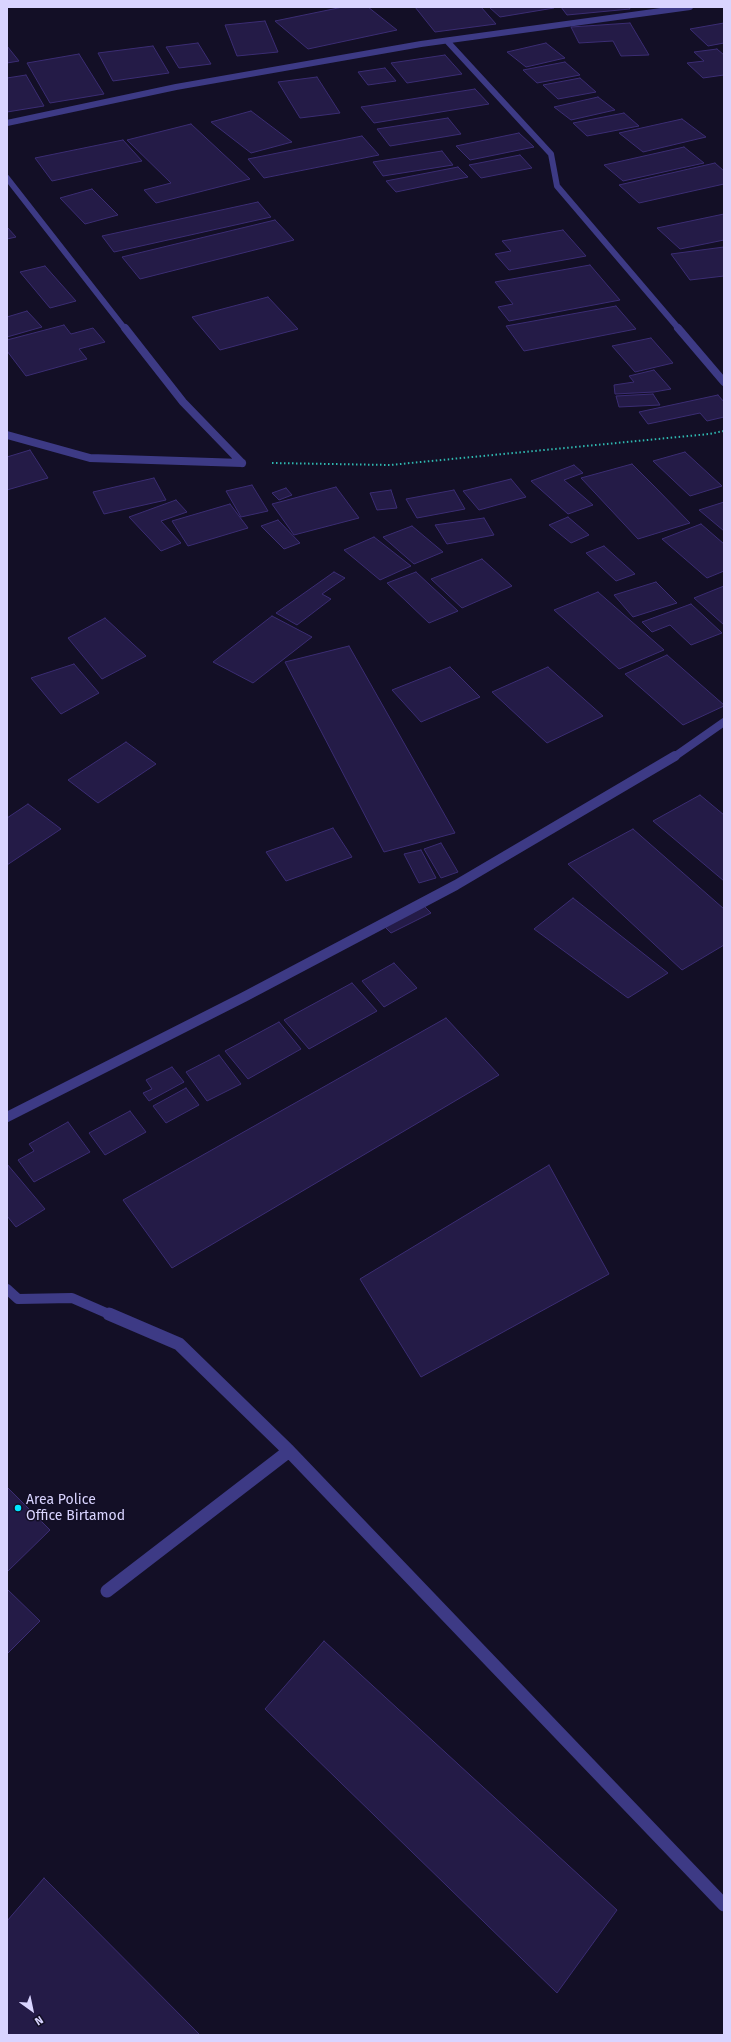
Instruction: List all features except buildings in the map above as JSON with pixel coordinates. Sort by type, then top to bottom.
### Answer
[{"type":"street","points":[[637,7],[642,13]]},
{"type":"street","points":[[7,122],[176,88],[447,41],[690,7]]},
{"type":"street","points":[[447,41],[551,154],[557,186],[724,382]]},
{"type":"street","points":[[7,178],[183,402],[242,463]]},
{"type":"street","points":[[7,435],[90,458],[242,463]]},
{"type":"street","points":[[7,1117],[244,997],[456,885],[665,763],[724,722]]},
{"type":"street","points":[[7,1290],[18,1299],[72,1298],[179,1344],[290,1451],[724,1905]]},
{"type":"street","points":[[107,1591],[290,1451]]},
{"type":"path","points":[[242,463],[390,465],[709,434],[724,431]]},
{"type":"place","name":"Area Police Office Birtamod","points":[[18,1508]]}]
